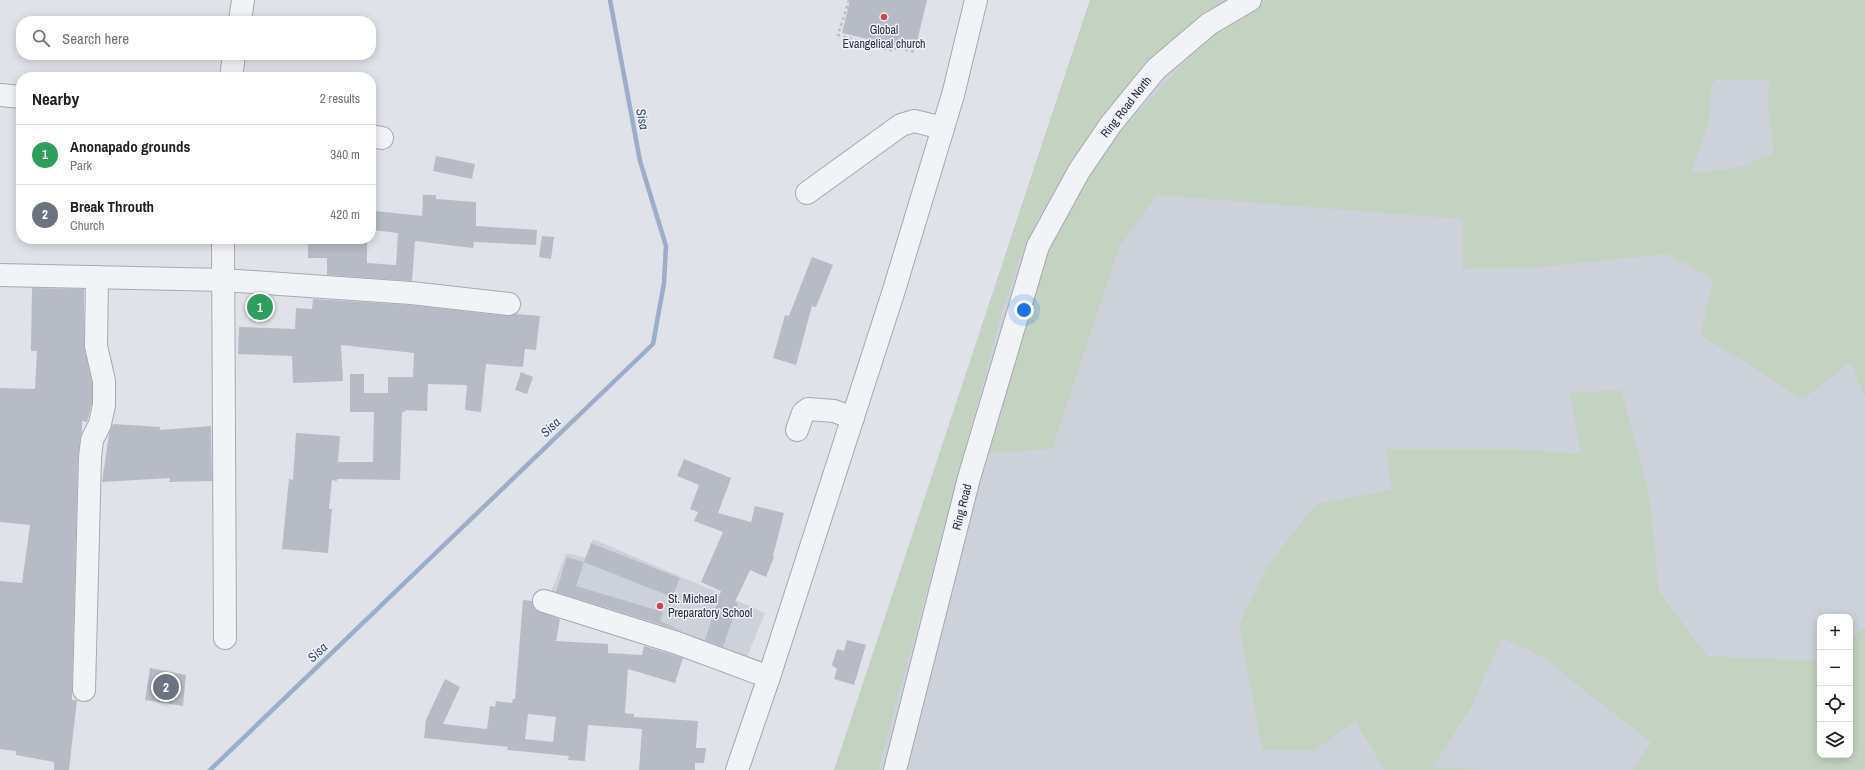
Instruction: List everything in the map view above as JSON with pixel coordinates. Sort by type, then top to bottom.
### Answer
[{"type":"street","points":[[241,16],[243,0]]},
{"type":"street","points":[[737,770],[769,677],[894,290],[943,128],[976,0]]},
{"type":"street","name":"Ring Road North","points":[[1038,246],[1079,171],[1111,124],[1156,69],[1209,24],[1250,0]]},
{"type":"street","points":[[232,72],[233,60]]},
{"type":"street","points":[[0,95],[16,97]]},
{"type":"street","points":[[807,194],[901,125],[914,121],[943,128]]},
{"type":"street","points":[[223,244],[225,638]]},
{"type":"street","name":"Ring Road","points":[[897,762],[969,478],[1038,246]]},
{"type":"street","points":[[0,275],[223,280],[395,292],[509,304]]},
{"type":"street","points":[[84,690],[90,457],[92,440],[100,424],[104,405],[104,381],[96,346],[97,277]]},
{"type":"street","points":[[797,430],[803,413],[808,409],[834,411],[853,418]]},
{"type":"street","points":[[544,601],[677,643],[769,677]]},
{"type":"path","points":[[849,0],[838,35],[893,51],[897,47],[914,52]]},
{"type":"shaded area","points":[[1090,0],[1865,0],[1865,770],[835,770]]},
{"type":"shaded area","name":"St. Micheal Preparatory School","points":[[593,539],[765,613],[744,664],[548,600],[566,553],[586,558]]},
{"type":"green space","points":[[1090,0],[1234,0],[1103,120],[1075,155],[1037,220],[1018,263],[1003,308],[878,770],[834,770]]},
{"type":"green space","points":[[1267,0],[1865,0],[1865,398],[1851,362],[1803,399],[1701,335],[1713,278],[1666,254],[1529,268],[1462,269],[1463,219],[1156,195],[1119,248],[1052,449],[988,453],[1037,267],[1093,161],[1202,44]],"holes":[[[1715,80],[1771,80],[1767,95],[1774,153],[1736,168],[1691,173],[1709,122],[1711,86]]]},
{"type":"green space","points":[[1621,390],[1649,494],[1659,592],[1707,656],[1817,661],[1817,758],[1853,758],[1853,637],[1865,627],[1865,770],[1633,770],[1651,742],[1546,659],[1502,638],[1471,707],[1433,767],[1482,770],[1384,770],[1356,721],[1314,751],[1262,750],[1239,624],[1268,565],[1316,504],[1392,490],[1386,449],[1516,449],[1581,454],[1570,393]]},
{"type":"building","name":"Global Evangelical church","points":[[850,0],[927,0],[915,50],[842,33]]},
{"type":"building","points":[[436,156],[475,164],[472,179],[433,171]]},
{"type":"building","points":[[423,195],[436,195],[436,199],[476,202],[476,226],[537,230],[536,245],[474,242],[473,248],[415,241],[412,281],[327,275],[327,258],[308,258],[308,244],[367,244],[367,263],[396,265],[398,233],[376,230],[376,211],[422,216]]},
{"type":"building","points":[[542,236],[554,237],[551,259],[539,257]]},
{"type":"building","points":[[812,257],[833,265],[816,307],[812,306],[796,365],[773,358],[785,315],[789,316]]},
{"type":"building","points":[[32,288],[84,289],[84,346],[92,382],[92,404],[87,422],[82,421],[78,457],[72,690],[72,700],[77,700],[69,770],[54,770],[54,762],[16,755],[16,751],[0,749],[0,581],[22,583],[30,525],[0,522],[0,388],[35,389],[37,351],[31,351]]},
{"type":"building","points":[[313,299],[410,305],[508,316],[516,314],[540,316],[536,350],[525,349],[523,367],[486,364],[481,412],[465,410],[466,385],[428,384],[427,411],[405,410],[405,412],[402,412],[400,480],[332,480],[329,509],[332,509],[328,553],[282,549],[289,479],[293,480],[296,433],[340,436],[338,462],[373,462],[374,412],[350,412],[350,374],[364,374],[364,393],[388,393],[388,377],[413,377],[414,353],[341,345],[343,381],[293,383],[292,356],[238,354],[239,327],[295,329],[296,308],[312,309]]},
{"type":"building","points":[[521,372],[533,377],[527,394],[515,390]]},
{"type":"building","points":[[113,424],[160,427],[160,430],[211,426],[212,481],[169,482],[170,478],[102,482],[109,434]]},
{"type":"building","points":[[684,459],[731,478],[718,513],[751,522],[755,506],[784,513],[774,557],[766,577],[750,570],[735,602],[738,603],[723,647],[705,640],[721,591],[701,582],[723,532],[694,521],[698,512],[690,509],[699,485],[677,476]]},
{"type":"building","points":[[591,543],[680,578],[672,597],[584,562]]},
{"type":"building","points":[[567,557],[584,562],[576,586],[663,612],[660,621],[682,631],[556,592]]},
{"type":"building","points":[[523,600],[532,601],[535,610],[560,619],[556,641],[608,644],[608,653],[642,655],[644,646],[683,658],[675,683],[628,669],[625,713],[634,714],[634,717],[698,721],[696,748],[706,748],[704,763],[695,763],[695,770],[639,770],[642,729],[588,725],[585,761],[568,760],[569,756],[507,750],[508,747],[424,738],[426,720],[445,679],[460,687],[443,724],[487,729],[490,706],[495,707],[496,701],[512,703],[513,699],[515,699]],"holes":[[[528,714],[556,717],[553,742],[525,739]]]},
{"type":"building","points":[[847,640],[866,645],[854,685],[834,679],[837,669],[832,665],[837,649],[844,651]]},
{"type":"building","points":[[150,668],[186,675],[183,706],[145,700]]},
{"type":"waterway","name":"Sisa","points":[[210,770],[653,344],[664,283],[666,246],[640,161],[610,0]]},
{"type":"place","name":"Global Evangelical church","points":[[884,17]]},
{"type":"place","name":"Anonapado grounds","points":[[260,307]]},
{"type":"place","name":"St. Micheal Preparatory School","points":[[660,606]]},
{"type":"place","name":"Break Throuth","points":[[166,687]]}]
